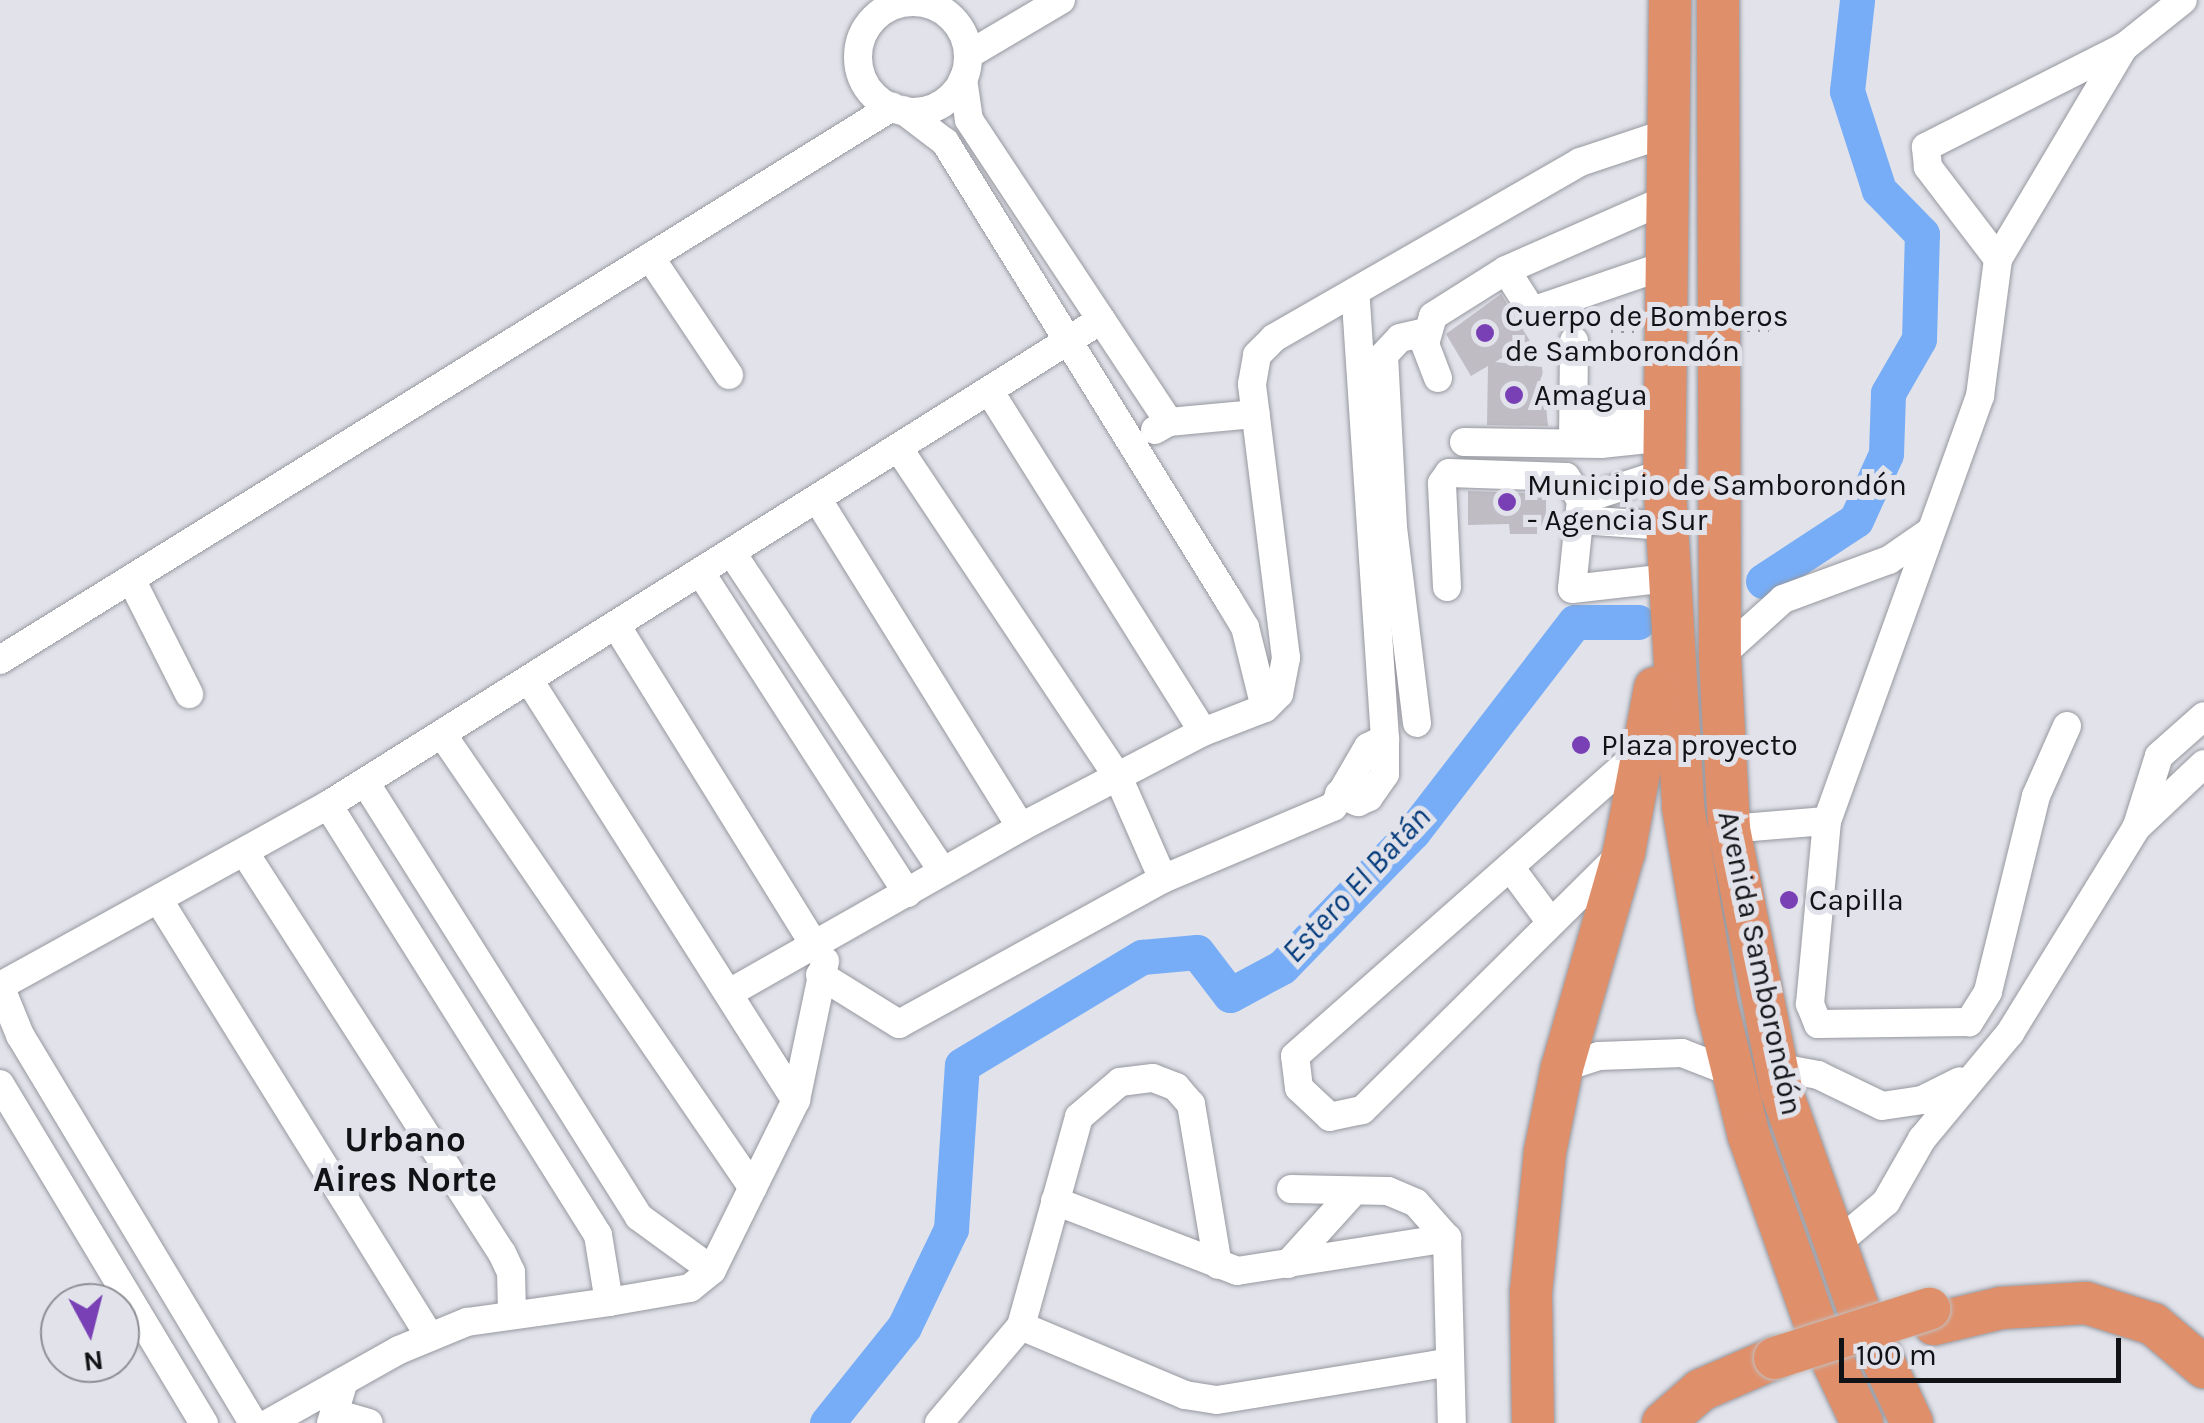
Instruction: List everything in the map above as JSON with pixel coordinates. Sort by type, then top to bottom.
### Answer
[{"type":"highway","name":"Avenida Samborondón","points":[[1670,0],[1666,526],[1683,807],[1730,1072],[1816,1326],[1862,1423]]},
{"type":"highway","name":"Avenida Samborondón","points":[[1718,0],[1720,656],[1729,828],[1776,1067],[1835,1245],[1912,1423]]},
{"type":"highway","points":[[1666,233],[1721,217]]},
{"type":"highway","points":[[1534,1423],[1530,1292],[1562,1068],[1624,852],[1648,744],[1668,578]]},
{"type":"highway","points":[[1663,1423],[1702,1390],[2023,1286],[2112,1286],[2148,1297],[2204,1336]]},
{"type":"highway","points":[[1931,1317],[2086,1303],[2154,1324],[2204,1367]]},
{"type":"highway","points":[[1681,1423],[1722,1390],[1777,1364]]},
{"type":"street","points":[[0,660],[650,257],[898,109],[938,106],[965,68],[1061,0]]},
{"type":"street","points":[[1998,259],[1928,166],[1926,147],[2124,47],[2183,0]]},
{"type":"street","points":[[1170,422],[970,120],[965,68],[954,20],[925,2],[888,8],[860,40],[864,82],[945,142],[1244,627],[1265,708]]},
{"type":"street","points":[[2068,726],[2036,796],[1988,992],[1969,1022],[1818,1024],[1810,1004],[1827,820],[1928,533],[1948,496],[1980,396],[1998,259],[2124,47]]},
{"type":"street","points":[[731,992],[1022,827],[1204,732],[1265,708],[1279,694],[1286,658],[1256,414],[1257,354],[1274,338],[1580,162],[1667,133]]},
{"type":"street","points":[[1506,270],[1524,306],[1532,311],[1666,233]]},
{"type":"street","points":[[1438,378],[1424,332],[1433,316],[1506,270],[1666,233]]},
{"type":"street","points":[[650,257],[729,374]]},
{"type":"street","points":[[820,975],[899,1024],[1163,879],[1333,807],[1339,794],[1358,802],[1370,797],[1384,774],[1386,740],[1355,292]]},
{"type":"street","points":[[253,1423],[20,1035],[0,986],[160,902],[328,805],[1070,343],[1101,320]]},
{"type":"street","points":[[1418,723],[1393,527],[1384,355],[1400,338],[1424,332]]},
{"type":"street","points":[[1574,341],[1574,429]]},
{"type":"street","points":[[990,392],[1204,732]]},
{"type":"street","points":[[1132,442],[1170,422],[1256,414]]},
{"type":"street","points":[[1464,442],[1574,429],[1666,441]]},
{"type":"street","points":[[1581,510],[1666,441]]},
{"type":"street","points":[[899,449],[1119,779],[1163,879]]},
{"type":"street","points":[[1447,588],[1442,483],[1450,473],[1562,474],[1581,510],[1572,589],[1668,578]]},
{"type":"street","points":[[818,500],[1022,827]]},
{"type":"street","points":[[1581,510],[1666,526]]},
{"type":"street","points":[[1720,656],[1783,599],[1889,560],[1928,533]]},
{"type":"street","points":[[732,553],[942,870]]},
{"type":"street","points":[[701,573],[907,893]]},
{"type":"street","points":[[131,579],[189,694]]},
{"type":"street","points":[[269,1423],[430,1336],[512,1313],[690,1288],[712,1270],[796,1100],[827,940],[616,626]]},
{"type":"street","points":[[528,680],[731,992],[796,1100]]},
{"type":"street","points":[[1835,1245],[1886,1202],[1968,1076],[2010,1033],[2136,828],[2159,756],[2204,716]]},
{"type":"street","points":[[442,734],[753,1188]]},
{"type":"street","points":[[1624,852],[1362,1110],[1330,1117],[1299,1088],[1295,1056],[1648,744]]},
{"type":"street","points":[[2136,828],[2204,764]]},
{"type":"street","points":[[365,782],[639,1217],[712,1270]]},
{"type":"street","points":[[328,805],[598,1235],[609,1302]]},
{"type":"street","points":[[1729,828],[1827,820]]},
{"type":"street","points":[[244,853],[502,1252],[511,1272],[512,1313]]},
{"type":"street","points":[[1510,867],[1550,921]]},
{"type":"street","points":[[160,902],[430,1336]]},
{"type":"street","points":[[1562,1068],[1634,1052],[1682,1052],[1730,1072]]},
{"type":"street","points":[[1776,1067],[1818,1075],[1882,1106],[1922,1100],[1968,1076]]},
{"type":"street","points":[[939,1423],[1021,1326],[1079,1118],[1120,1082],[1153,1078],[1176,1087],[1191,1104],[1218,1265]]},
{"type":"street","points":[[0,1084],[204,1423]]},
{"type":"street","points":[[1290,1189],[1388,1191],[1416,1203],[1447,1238],[1446,1362],[1452,1423]]},
{"type":"street","points":[[1288,1264],[1354,1191]]},
{"type":"street","points":[[1055,1201],[1237,1271],[1447,1238]]},
{"type":"street","points":[[1021,1326],[1185,1395],[1217,1400],[1446,1362]]},
{"type":"street","points":[[344,1381],[332,1418],[369,1423]]},
{"type":"path","points":[[1610,322],[1611,331]]},
{"type":"path","points":[[1769,322],[1769,330]]},
{"type":"building","points":[[1501,294],[1530,341],[1495,362],[1542,367],[1548,426],[1487,425],[1488,366],[1471,376],[1446,334]]},
{"type":"building","name":"Municipio de Samborondón - Agencia Sur","points":[[1468,491],[1546,494],[1546,527],[1537,526],[1537,534],[1510,534],[1509,524],[1468,525]]},
{"type":"waterway","name":"Estero El Batán","points":[[1763,581],[1856,520],[1886,454],[1888,393],[1919,339],[1922,234],[1879,190],[1847,91],[1857,0]]},
{"type":"waterway","name":"Estero El Batán","points":[[827,1423],[904,1327],[951,1229],[962,1065],[1142,957],[1197,952],[1230,995],[1282,967],[1413,832],[1575,622],[1638,622]]},
{"type":"place","name":"Cuerpo de Bomberos de Samborondón","points":[[1485,333]]},
{"type":"place","name":"Amagua","points":[[1514,395]]},
{"type":"place","name":"Municipio de Samborondón - Agencia Sur","points":[[1507,502]]},
{"type":"place","name":"Plaza proyecto","points":[[1581,745]]},
{"type":"place","name":"Capilla","points":[[1789,900]]},
{"type":"district","name":"Urbano Aires Norte","points":[[405,1160]]}]
